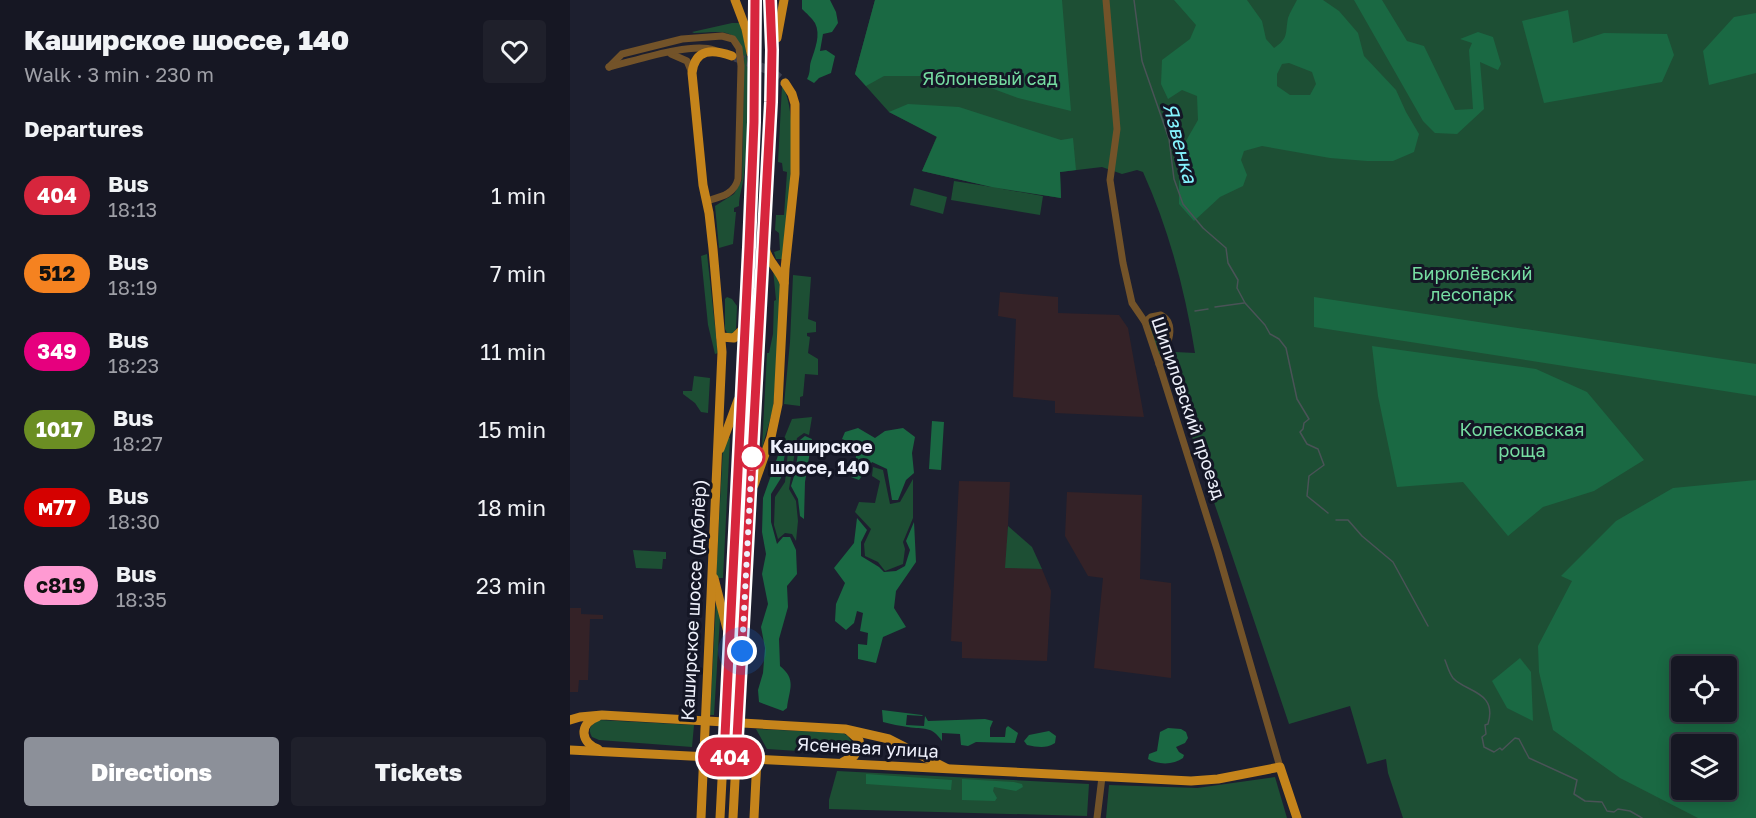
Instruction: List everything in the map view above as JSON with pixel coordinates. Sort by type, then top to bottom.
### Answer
[{"type":"main road","points":[[735,0],[746,28],[755,70]]},
{"type":"main road","points":[[720,818],[752,178],[755,0]]},
{"type":"main road","points":[[733,818],[772,70],[770,0]]},
{"type":"main road","points":[[772,70],[784,0]]},
{"type":"main road","points":[[692,73],[694,63],[699,56],[709,51],[732,56]]},
{"type":"main road","name":"Каширское шоссе (дублёр)","points":[[692,73],[721,337],[701,818]]},
{"type":"main road","points":[[750,498],[771,436],[777,410],[784,289],[794,183],[795,112],[792,94],[785,83]]},
{"type":"main road","points":[[764,235],[766,254],[782,276],[784,289]]},
{"type":"main road","points":[[721,337],[734,338],[745,327]]},
{"type":"main road","points":[[717,455],[742,389]]},
{"type":"main road","points":[[712,566],[730,643]]},
{"type":"main road","points":[[602,715],[587,722],[584,735],[592,747],[603,751]]},
{"type":"main road","name":"Ясеневая улица","points":[[570,720],[602,715],[845,729],[889,739],[948,769]]},
{"type":"main road","points":[[841,763],[854,756],[860,746],[855,735],[845,729]]},
{"type":"main road","name":"Ясеневая улица","points":[[570,750],[1191,781],[1218,779],[1280,766]]},
{"type":"main road","points":[[754,818],[757,758]]},
{"type":"main road","name":"Шипиловский проезд","points":[[1280,766],[1297,818]]},
{"type":"street","name":"Шипиловский проезд","points":[[1106,0],[1117,129],[1110,170],[1111,190],[1132,303],[1145,322],[1159,364],[1218,552],[1280,766]]},
{"type":"street","points":[[706,201],[720,197],[734,189],[739,177],[741,66],[736,43],[724,36],[694,37],[624,53],[618,56],[609,67],[701,47],[719,52]]},
{"type":"street","points":[[668,53],[684,59],[689,64],[692,73]]},
{"type":"street","points":[[1145,322],[1151,317],[1161,315],[1166,319],[1169,339],[1159,364]]},
{"type":"street","points":[[1097,818],[1102,777]]},
{"type":"shaded area","points":[[1000,292],[1058,297],[1058,313],[1119,315],[1128,328],[1144,417],[1055,413],[1055,401],[1013,397],[1016,319],[998,316]]},
{"type":"shaded area","points":[[959,481],[1010,482],[1006,567],[1042,569],[1051,591],[1047,661],[962,658],[962,642],[951,641]]},
{"type":"shaded area","points":[[1067,492],[1142,495],[1140,579],[1171,583],[1171,678],[1094,668],[1103,578],[1088,576],[1065,536]]},
{"type":"shaded area","points":[[570,608],[581,608],[581,614],[603,615],[603,619],[590,619],[588,680],[579,680],[578,692],[570,692]]},
{"type":"green space","points":[[802,0],[830,0],[838,23],[832,32],[823,34],[820,51],[826,50],[835,56],[831,73],[814,83],[807,79],[817,42],[817,28],[811,17],[802,9]]},
{"type":"green space","name":"Бирюлёвский лесопарк","points":[[875,0],[1756,0],[1756,818],[1403,818],[1388,773],[1386,759],[1367,764],[1350,706],[1289,724],[1170,372],[1175,352],[1195,353],[1175,261],[1161,216],[1143,172],[1137,170],[1122,174],[1102,167],[1060,172],[1061,198],[997,188],[1043,196],[1040,215],[951,200],[954,181],[992,187],[922,171],[937,136],[889,112],[855,74]]},
{"type":"green space","name":"Яблоневый сад","points":[[875,0],[1062,0],[1071,111],[1018,98],[972,81],[926,76],[884,76],[866,86],[855,74]]},
{"type":"green space","points":[[1174,0],[1247,0],[1262,21],[1266,39],[1274,48],[1284,38],[1288,18],[1297,0],[1323,0],[1339,11],[1358,33],[1364,56],[1396,90],[1419,134],[1414,152],[1393,161],[1367,161],[1330,158],[1262,146],[1244,151],[1241,160],[1247,175],[1243,186],[1220,197],[1194,221],[1179,204],[1179,153],[1198,120],[1197,96],[1182,90],[1168,99],[1161,84],[1162,60],[1190,39],[1196,25]],"holes":[[[1289,63],[1312,72],[1316,84],[1310,95],[1290,95],[1277,86],[1277,74],[1282,64]]]},
{"type":"green space","points":[[1354,0],[1382,0],[1407,41],[1424,46],[1455,110],[1473,109],[1469,50],[1472,43],[1460,39],[1478,32],[1493,37],[1501,64],[1498,70],[1480,62],[1484,109],[1457,134],[1435,133],[1423,121]]},
{"type":"green space","points":[[1568,10],[1573,43],[1604,33],[1667,34],[1674,55],[1662,82],[1544,103],[1522,21]]},
{"type":"green space","points":[[1756,13],[1756,73],[1709,85],[1703,51],[1734,17]]},
{"type":"green space","points":[[740,23],[747,58],[749,98],[747,139],[739,206],[734,208],[736,212],[733,244],[719,248],[715,206],[734,194],[742,180],[744,60],[738,41],[728,33],[692,32]]},
{"type":"green space","points":[[782,86],[788,100],[792,144],[782,259],[776,259],[774,252],[780,250],[779,233],[775,230],[776,215],[784,215],[787,172],[783,171],[782,163],[778,162]]},
{"type":"green space","points":[[908,104],[959,107],[1061,140],[1073,138],[1076,170],[1060,172],[1061,198],[992,187],[922,171],[937,137],[889,112]]},
{"type":"green space","points":[[914,188],[947,197],[943,214],[910,205]]},
{"type":"green space","points":[[707,254],[718,353],[715,354],[708,325],[701,256]]},
{"type":"green space","points":[[773,269],[780,286],[779,337],[773,409],[762,448],[767,353],[769,353],[773,334],[774,301],[776,300]]},
{"type":"green space","points":[[793,275],[811,277],[808,319],[816,322],[816,332],[807,333],[810,337],[808,353],[818,359],[818,375],[805,374],[800,406],[784,404]]},
{"type":"green space","points":[[727,297],[732,299],[737,306],[736,329],[732,334],[727,333],[725,329],[725,299]]},
{"type":"green space","points":[[1314,297],[1756,364],[1756,396],[1314,327]]},
{"type":"green space","points":[[1161,315],[1169,329],[1159,364],[1147,320]]},
{"type":"green space","name":"Колесковская роща","points":[[1372,346],[1536,369],[1587,392],[1644,460],[1594,491],[1543,507],[1508,536],[1463,482],[1397,487],[1378,396]]},
{"type":"green space","points":[[694,376],[710,378],[708,413],[701,412],[695,403],[683,394],[683,391],[692,391]]},
{"type":"green space","points":[[812,417],[809,435],[804,433],[797,438],[789,489],[796,501],[798,521],[796,541],[792,534],[785,533],[778,539],[774,525],[775,497],[785,482],[788,451],[783,441],[792,419]]},
{"type":"green space","points":[[932,421],[944,422],[941,470],[929,469]]},
{"type":"green space","points":[[858,428],[875,438],[885,431],[903,428],[915,437],[912,453],[914,473],[906,480],[898,500],[892,500],[887,469],[872,462],[859,480],[851,477],[856,457],[855,444],[842,439],[845,432]]},
{"type":"green space","points":[[805,436],[812,439],[805,482],[804,519],[800,516],[798,499],[791,486],[800,440]]},
{"type":"green space","points":[[726,437],[730,438],[723,578],[716,578],[723,447]]},
{"type":"green space","points":[[781,447],[785,453],[781,478],[771,494],[771,522],[777,544],[783,537],[790,537],[796,550],[797,574],[787,586],[788,607],[779,639],[780,666],[789,676],[791,685],[787,708],[783,711],[759,702],[758,690],[763,673],[765,648],[761,627],[768,604],[762,574],[766,554],[762,532],[763,498]]},
{"type":"green space","points":[[873,467],[883,470],[890,504],[900,502],[913,479],[913,518],[903,542],[905,549],[903,564],[885,571],[878,562],[865,556],[864,544],[871,529],[855,512],[859,502],[875,503],[880,481],[872,476]]},
{"type":"green space","points":[[1756,480],[1756,818],[1698,818],[1620,778],[1553,730],[1539,672],[1538,646],[1572,581],[1561,576],[1616,521],[1673,488]]},
{"type":"green space","points":[[857,518],[867,530],[861,542],[861,556],[884,572],[896,571],[905,566],[910,550],[906,541],[914,522],[916,562],[896,591],[894,608],[906,627],[883,637],[876,663],[858,659],[858,644],[867,645],[868,633],[860,631],[863,613],[857,611],[854,623],[846,630],[835,621],[836,604],[845,583],[834,568],[854,543]]},
{"type":"green space","points":[[1008,526],[1032,547],[1042,569],[1005,568]]},
{"type":"green space","points":[[633,550],[666,552],[662,569],[636,568]]},
{"type":"green space","points":[[716,603],[718,603],[720,618],[714,715],[710,715]]},
{"type":"green space","points":[[1520,658],[1531,672],[1533,721],[1507,708],[1492,681]]},
{"type":"green space","points":[[882,710],[923,716],[907,715],[906,725],[924,726],[925,716],[928,721],[985,719],[993,721],[990,737],[1005,737],[1008,726],[1018,733],[1015,743],[976,742],[968,746],[961,745],[960,734],[942,733],[942,741],[931,730],[883,722]]},
{"type":"green space","points":[[599,720],[694,725],[692,747],[599,740],[592,737],[590,729]]},
{"type":"green space","points":[[1168,728],[1181,729],[1186,732],[1188,738],[1185,743],[1176,747],[1184,755],[1183,758],[1166,763],[1148,759],[1149,754],[1157,751],[1160,732]]},
{"type":"green space","points":[[756,729],[843,733],[853,744],[844,754],[767,749]]},
{"type":"green space","points":[[1049,731],[1056,736],[1055,743],[1051,745],[1045,747],[1027,745],[1024,741],[1029,735]]},
{"type":"green space","points":[[837,771],[1089,784],[1087,816],[829,809],[829,800]]},
{"type":"green space","points":[[866,774],[952,780],[951,790],[866,784]]},
{"type":"green space","points":[[1275,777],[1287,818],[1106,818],[1109,785],[1197,788]]},
{"type":"green space","points":[[962,779],[1014,782],[1022,784],[1023,787],[1016,791],[994,787],[993,791],[997,798],[995,801],[962,800]]},
{"type":"waterway","name":"Язвенка","points":[[1134,0],[1142,61],[1169,139],[1174,179],[1183,204],[1203,228],[1226,248],[1228,263],[1238,280],[1237,288],[1245,303],[1270,334],[1279,339],[1286,348],[1297,399],[1309,419],[1304,423],[1300,432],[1307,444],[1318,449],[1324,465],[1309,476],[1307,496],[1328,513]]},
{"type":"waterway","points":[[1215,307],[1244,303]]},
{"type":"waterway","points":[[1195,311],[1208,309]]},
{"type":"waterway","name":"Язвенка","points":[[1336,520],[1348,520],[1362,536],[1393,562],[1428,626]]},
{"type":"waterway","name":"Язвенка","points":[[1445,660],[1453,678],[1479,694],[1488,705],[1490,713],[1488,724],[1485,725],[1486,734],[1482,737],[1484,747],[1494,752],[1500,748],[1502,750],[1515,738],[1519,739],[1529,758],[1577,780],[1574,794],[1585,801],[1602,802],[1607,811],[1614,812],[1618,809],[1630,811],[1642,818]]},
{"type":"tunnel","points":[[735,57],[771,71],[785,83]]},
{"type":"bus line","name":"404","points":[[755,0],[754,122],[749,247],[724,756],[736,757],[768,172],[772,50],[770,0]]},
{"type":"place","name":"Каширское шоссе, 140","points":[[752,457]]},
{"type":"route","points":[[742,651],[752,457]]}]
